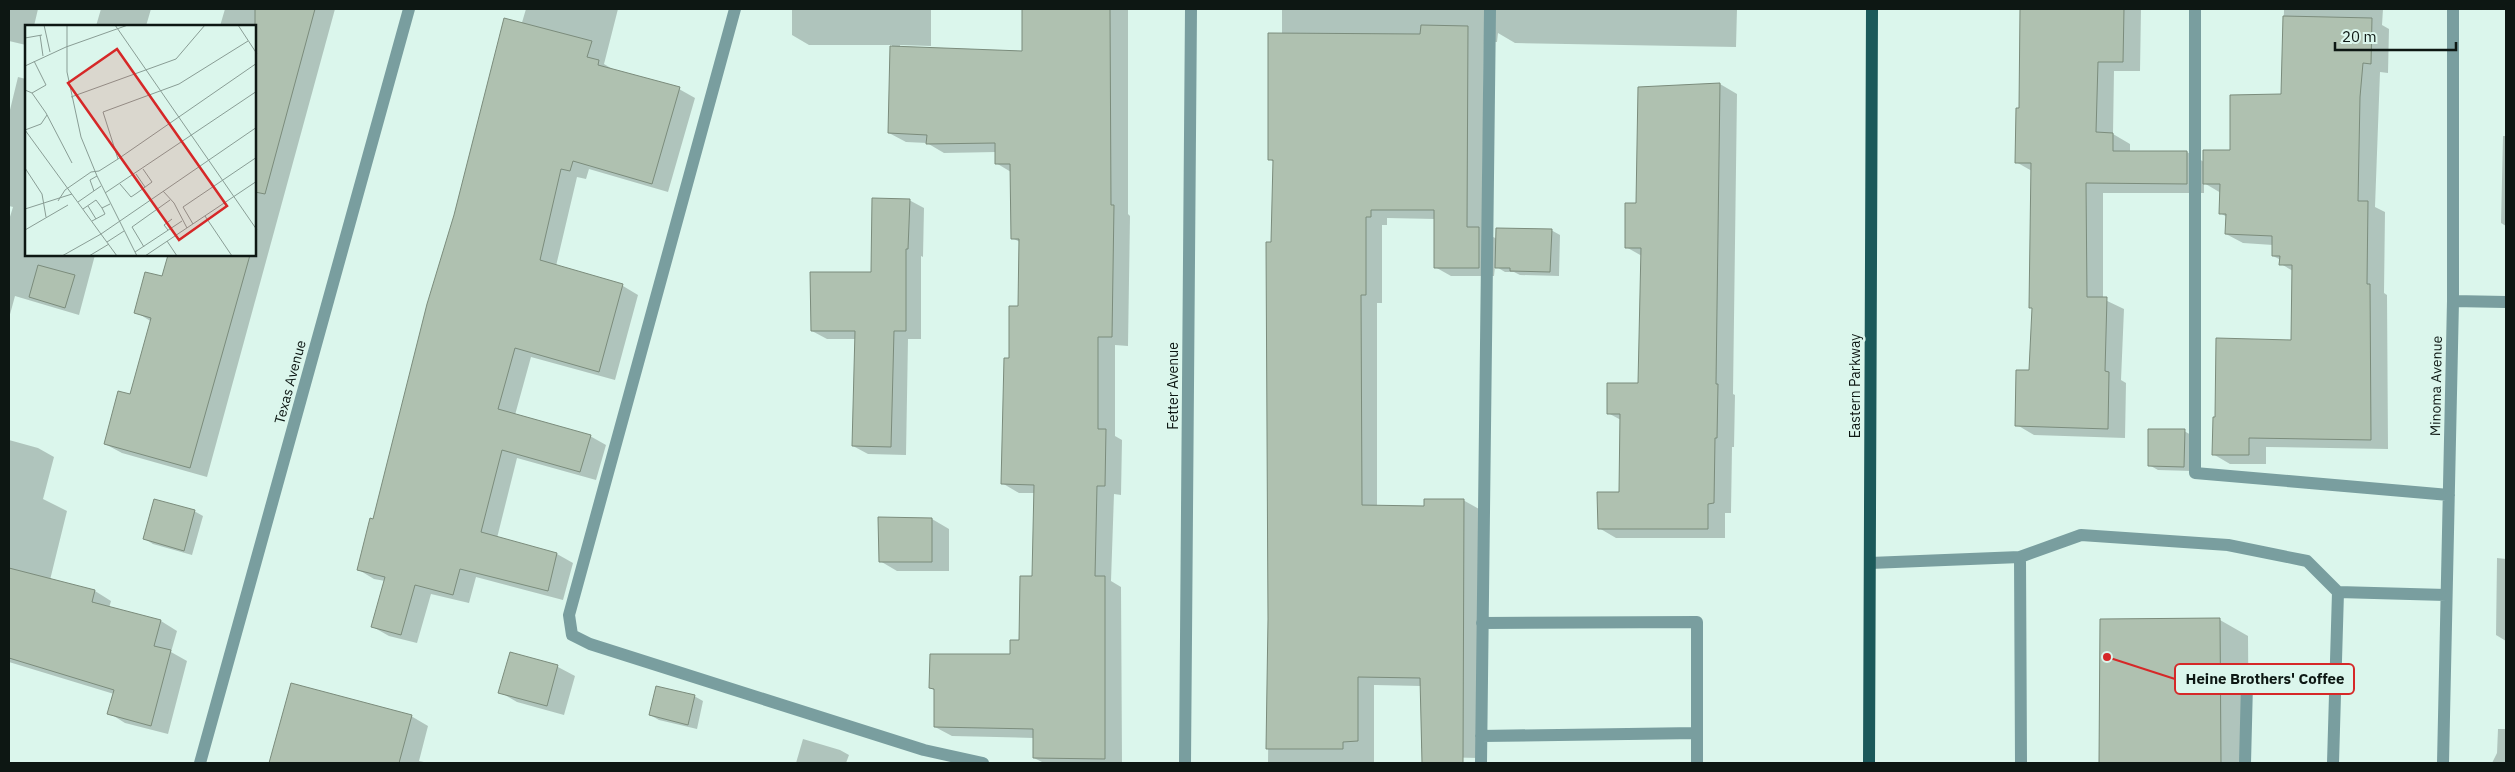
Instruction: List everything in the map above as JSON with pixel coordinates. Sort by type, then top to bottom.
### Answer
[{"type":"main road","name":"Eastern Parkway","points":[[1869,763],[1872,9]]},
{"type":"street","name":"Texas Avenue","points":[[200,763],[409,9]]},
{"type":"street","points":[[735,9],[569,615],[572,635],[590,644],[915,747],[983,763]]},
{"type":"street","name":"Fetter Avenue","points":[[1185,763],[1191,9]]},
{"type":"street","points":[[1481,763],[1490,9]]},
{"type":"street","points":[[2195,9],[2194,473],[2449,495]]},
{"type":"street","name":"Minoma Avenue","points":[[2443,763],[2453,301],[2453,9]]},
{"type":"street","points":[[2453,301],[2506,302]]},
{"type":"street","points":[[1870,562],[2020,557],[2081,535],[2228,545],[2307,561],[2338,592],[2446,595]]},
{"type":"street","points":[[2020,557],[2020,763]]},
{"type":"street","points":[[2333,763],[2338,592]]},
{"type":"street","points":[[1482,624],[1697,622],[1697,763]]},
{"type":"street","points":[[2245,763],[2247,684]]},
{"type":"street","points":[[1481,736],[1697,734]]},
{"type":"building","points":[[255,9],[315,9],[265,194],[256,192]]},
{"type":"building","points":[[1022,9],[1110,9],[1111,205],[1114,205],[1112,337],[1098,337],[1098,429],[1106,429],[1105,486],[1097,486],[1095,576],[1105,576],[1105,759],[1033,758],[1033,729],[934,727],[934,689],[929,688],[930,654],[1010,654],[1010,640],[1019,640],[1020,576],[1032,576],[1034,485],[1001,484],[1004,358],[1009,358],[1009,306],[1018,306],[1019,239],[1011,239],[1010,164],[995,164],[995,143],[926,144],[927,135],[888,133],[890,46],[1022,51]]},
{"type":"building","points":[[2020,9],[2124,9],[2123,62],[2098,62],[2096,132],[2113,133],[2113,151],[2187,151],[2187,184],[2086,183],[2087,297],[2107,297],[2105,371],[2109,372],[2108,429],[2015,426],[2016,370],[2029,370],[2032,308],[2029,308],[2031,163],[2015,163],[2016,108],[2019,108]]},
{"type":"building","points":[[2283,16],[2372,18],[2371,64],[2363,63],[2360,97],[2358,201],[2368,201],[2367,284],[2370,284],[2371,440],[2249,438],[2249,455],[2212,455],[2213,417],[2215,417],[2216,338],[2291,340],[2292,265],[2279,265],[2280,256],[2272,256],[2272,236],[2225,234],[2226,214],[2219,214],[2220,184],[2203,184],[2203,150],[2230,150],[2230,95],[2281,94]]},
{"type":"building","points":[[504,18],[592,41],[587,57],[599,60],[598,65],[680,87],[652,184],[573,161],[570,171],[561,169],[540,260],[623,284],[599,372],[515,348],[498,409],[591,435],[580,472],[502,450],[481,532],[557,553],[548,591],[460,569],[453,595],[415,585],[401,635],[371,627],[385,577],[357,570],[370,518],[373,519],[427,304],[454,215]]},
{"type":"building","points":[[1421,25],[1468,26],[1467,227],[1479,227],[1479,268],[1434,268],[1434,210],[1371,210],[1371,217],[1366,217],[1366,295],[1361,295],[1362,505],[1424,506],[1424,499],[1464,499],[1463,763],[1422,763],[1420,678],[1358,677],[1358,741],[1343,742],[1343,749],[1266,749],[1268,619],[1266,242],[1271,242],[1273,160],[1268,160],[1268,33],[1420,34]]},
{"type":"building","points":[[1720,83],[1717,438],[1715,438],[1714,503],[1708,504],[1708,529],[1598,529],[1597,492],[1619,492],[1620,414],[1607,414],[1607,383],[1638,383],[1641,248],[1625,248],[1625,203],[1636,203],[1638,87]]},
{"type":"building","points":[[872,198],[910,199],[908,249],[906,249],[906,331],[894,331],[891,447],[852,446],[855,331],[811,331],[810,272],[871,272]]},
{"type":"building","points":[[1496,228],[1552,229],[1550,272],[1510,271],[1510,268],[1495,268]]},
{"type":"building","points":[[168,256],[250,256],[190,468],[104,444],[118,391],[130,394],[151,318],[134,313],[145,272],[162,276]]},
{"type":"building","points":[[38,265],[75,275],[65,308],[29,297]]},
{"type":"building","points":[[2148,429],[2185,429],[2184,467],[2148,466]]},
{"type":"building","points":[[154,499],[195,510],[184,551],[143,539]]},
{"type":"building","points":[[878,517],[932,518],[932,562],[879,562]]},
{"type":"building","points":[[9,568],[95,590],[92,602],[161,620],[154,646],[171,650],[151,726],[107,714],[114,690],[9,658]]},
{"type":"building","points":[[2220,618],[2221,763],[2099,763],[2100,619]]},
{"type":"building","points":[[510,652],[558,665],[547,706],[498,693]]},
{"type":"building","points":[[291,683],[412,715],[399,763],[269,763]]},
{"type":"building","points":[[656,686],[695,695],[688,725],[649,715]]},
{"type":"place","name":"Heine Brothers' Coffee","points":[[2107,657]]}]
